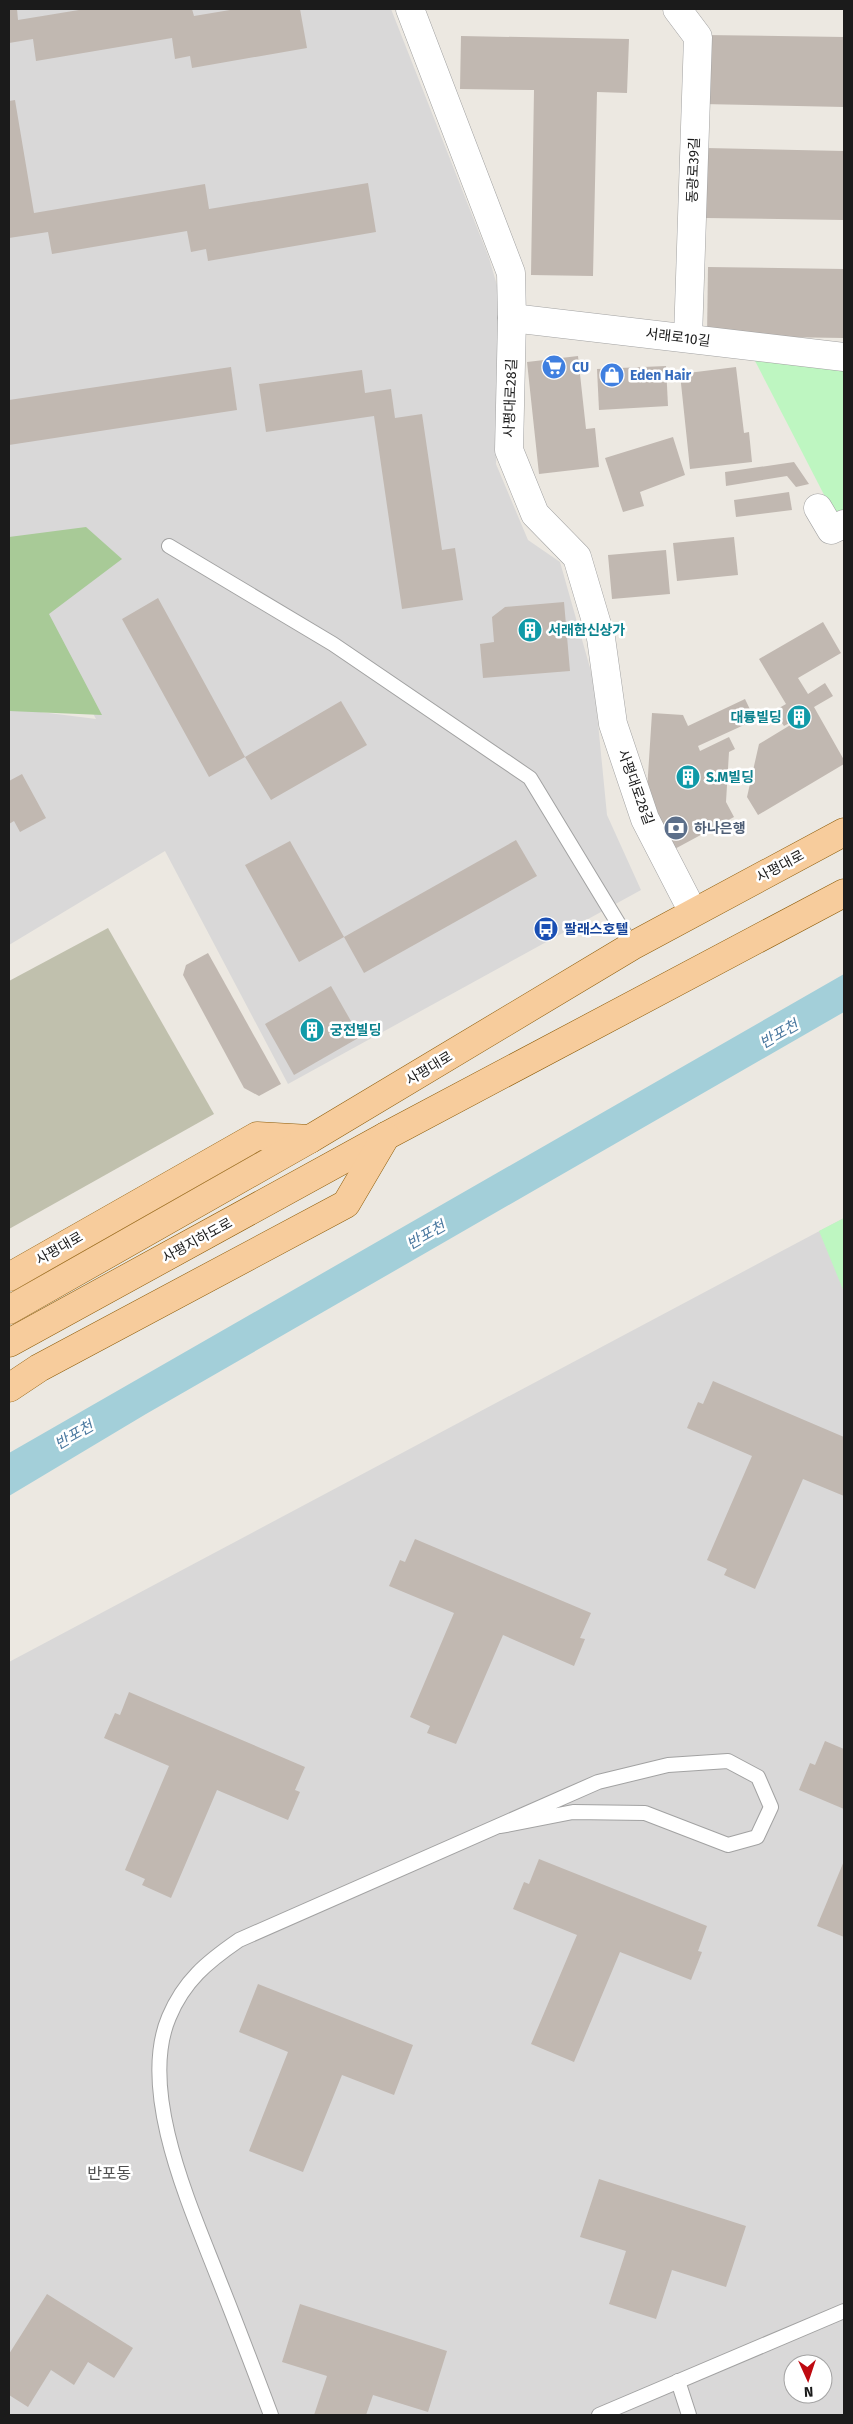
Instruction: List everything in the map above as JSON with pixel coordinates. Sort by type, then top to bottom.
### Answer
[{"type":"main road","name":"사평대로","points":[[9,1277],[257,1136],[310,1139],[632,946],[844,832]]},
{"type":"main road","points":[[9,1388],[39,1368],[346,1204],[386,1136],[844,892]]},
{"type":"main road","name":"사평지하도로","points":[[9,1343],[386,1136]]},
{"type":"main road","points":[[9,1310],[310,1139]]},
{"type":"street","name":"사평대로28길","points":[[410,9],[511,273],[512,318],[509,450],[535,514],[577,557],[601,638],[613,724],[645,819],[693,912]]},
{"type":"street","name":"동광로39길","points":[[677,9],[698,37],[688,338]]},
{"type":"street","name":"서래로10길","points":[[512,318],[844,357]]},
{"type":"street","points":[[818,508],[831,530],[844,524]]},
{"type":"lane","points":[[169,546],[333,644],[530,778],[632,946]]},
{"type":"lane","points":[[271,2415],[181,2181],[170,2140],[161,2095],[159,2060],[168,2019],[182,1990],[208,1961],[239,1940],[598,1782],[668,1766],[728,1761],[758,1777],[771,1807],[757,1837],[728,1845],[646,1813],[573,1812],[501,1826]]},
{"type":"lane","points":[[599,2415],[844,2311]]},
{"type":"lane","points":[[678,2381],[689,2415]]},
{"type":"shaded area","points":[[9,9],[391,9],[489,258],[501,299],[496,464],[528,540],[560,562],[594,682],[607,815],[641,890],[288,1084],[165,851],[9,945],[9,708],[96,719],[26,587],[9,575]]},
{"type":"shaded area","points":[[108,928],[214,1114],[9,1229],[9,981]]},
{"type":"shaded area","points":[[844,1218],[844,2415],[9,2415],[9,1662]]},
{"type":"green space","points":[[753,357],[844,369],[844,511],[835,516]]},
{"type":"green space","points":[[86,527],[122,559],[49,614],[102,715],[9,711],[9,537]]},
{"type":"green space","points":[[844,1218],[844,1292],[819,1231]]},
{"type":"water","name":"반포천","points":[[844,974],[844,1012],[146,1414],[9,1496],[9,1453]]},
{"type":"building","points":[[9,9],[17,9],[18,20],[85,9],[192,9],[194,16],[236,9],[300,9],[307,48],[192,68],[190,56],[175,59],[172,38],[36,61],[33,39],[9,43]]},
{"type":"building","points":[[704,35],[844,37],[844,107],[702,104]]},
{"type":"building","points":[[461,36],[629,39],[627,93],[597,92],[593,276],[531,275],[534,90],[460,89]]},
{"type":"building","points":[[15,100],[34,213],[205,184],[209,209],[368,183],[376,232],[208,261],[206,249],[191,252],[187,231],[52,254],[48,232],[9,238],[9,101]]},
{"type":"building","points":[[706,148],[844,151],[844,220],[705,218]]},
{"type":"building","points":[[708,267],[844,269],[844,338],[707,336]]},
{"type":"building","points":[[578,356],[586,429],[595,428],[599,467],[539,474],[527,362]]},
{"type":"building","points":[[666,366],[668,406],[599,410],[597,369]]},
{"type":"building","points":[[231,367],[237,410],[9,445],[9,400]]},
{"type":"building","points":[[736,367],[744,433],[749,432],[752,462],[690,469],[680,374]]},
{"type":"building","points":[[362,370],[365,393],[391,389],[395,418],[422,414],[442,550],[455,548],[463,600],[402,609],[374,416],[266,432],[259,384]]},
{"type":"building","points":[[673,437],[685,475],[640,492],[644,506],[623,512],[605,458]]},
{"type":"building","points":[[794,462],[809,484],[796,487],[787,476],[726,486],[725,472]]},
{"type":"building","points":[[789,492],[792,510],[736,517],[734,500]]},
{"type":"building","points":[[734,537],[738,575],[677,581],[673,543]]},
{"type":"building","points":[[666,550],[670,594],[612,599],[608,555]]},
{"type":"building","points":[[158,598],[245,757],[209,777],[122,619]]},
{"type":"building","name":"서래한신상가","points":[[564,602],[570,671],[483,678],[480,644],[494,642],[492,617],[505,607]]},
{"type":"building","name":"대륭빌딩","points":[[823,622],[841,653],[798,678],[808,694],[825,683],[833,696],[814,707],[844,760],[844,764],[758,815],[747,797],[759,744],[792,724],[791,722],[784,726],[774,711],[786,704],[759,659]]},
{"type":"building","name":"S.M빌딩","points":[[745,699],[755,720],[698,746],[700,751],[729,737],[735,749],[729,752],[726,802],[734,817],[671,851],[646,806],[652,713],[683,715],[688,726]]},
{"type":"building","points":[[341,701],[367,745],[271,800],[245,757]]},
{"type":"building","points":[[22,774],[46,818],[20,832],[14,821],[9,824],[9,781]]},
{"type":"building","points":[[516,840],[537,876],[364,973],[344,937]]},
{"type":"building","points":[[290,841],[344,937],[299,962],[245,865]]},
{"type":"building","points":[[208,953],[281,1084],[259,1096],[244,1088],[183,975],[186,965]]},
{"type":"building","name":"궁전빌딩","points":[[331,986],[360,1037],[294,1075],[265,1024]]},
{"type":"building","points":[[713,1381],[844,1437],[844,1496],[803,1479],[755,1589],[724,1575],[727,1569],[707,1560],[752,1456],[687,1428],[698,1402],[703,1404]]},
{"type":"building","points":[[415,1539],[591,1613],[580,1638],[585,1639],[574,1666],[503,1635],[456,1744],[427,1733],[430,1726],[410,1717],[454,1613],[389,1586],[400,1560],[405,1562]]},
{"type":"building","points":[[129,1692],[305,1767],[295,1790],[300,1792],[288,1820],[217,1790],[171,1898],[142,1885],[145,1879],[125,1870],[169,1766],[104,1738],[115,1713],[120,1715]]},
{"type":"building","points":[[825,1741],[844,1749],[844,1809],[799,1790],[810,1763],[815,1765]]},
{"type":"building","points":[[539,1859],[707,1926],[698,1951],[702,1952],[691,1980],[620,1952],[574,2062],[531,2044],[577,1935],[513,1909],[524,1882],[529,1884]]},
{"type":"building","points":[[844,1861],[844,1937],[817,1926]]},
{"type":"building","points":[[258,1984],[413,2045],[394,2095],[342,2075],[303,2172],[249,2151],[288,2052],[239,2032]]},
{"type":"building","points":[[599,2179],[746,2226],[726,2287],[672,2270],[656,2319],[609,2304],[626,2251],[580,2237]]},
{"type":"building","points":[[47,2294],[133,2348],[114,2378],[88,2362],[74,2385],[51,2370],[28,2407],[9,2395],[9,2354]]},
{"type":"building","points":[[300,2304],[447,2351],[428,2412],[373,2395],[366,2415],[314,2415],[327,2376],[282,2362]]},
{"type":"place","name":"CU","points":[[554,367]]},
{"type":"place","name":"Eden Hair","points":[[612,375]]},
{"type":"place","name":"서래한신상가","points":[[530,630]]},
{"type":"place","name":"대륭빌딩","points":[[799,717]]},
{"type":"place","name":"S.M빌딩","points":[[688,777]]},
{"type":"place","name":"하나은행","points":[[676,828]]},
{"type":"place","name":"팔래스호텔","points":[[546,929]]},
{"type":"place","name":"궁전빌딩","points":[[312,1030]]},
{"type":"district","name":"반포동","points":[[109,2173]]}]
